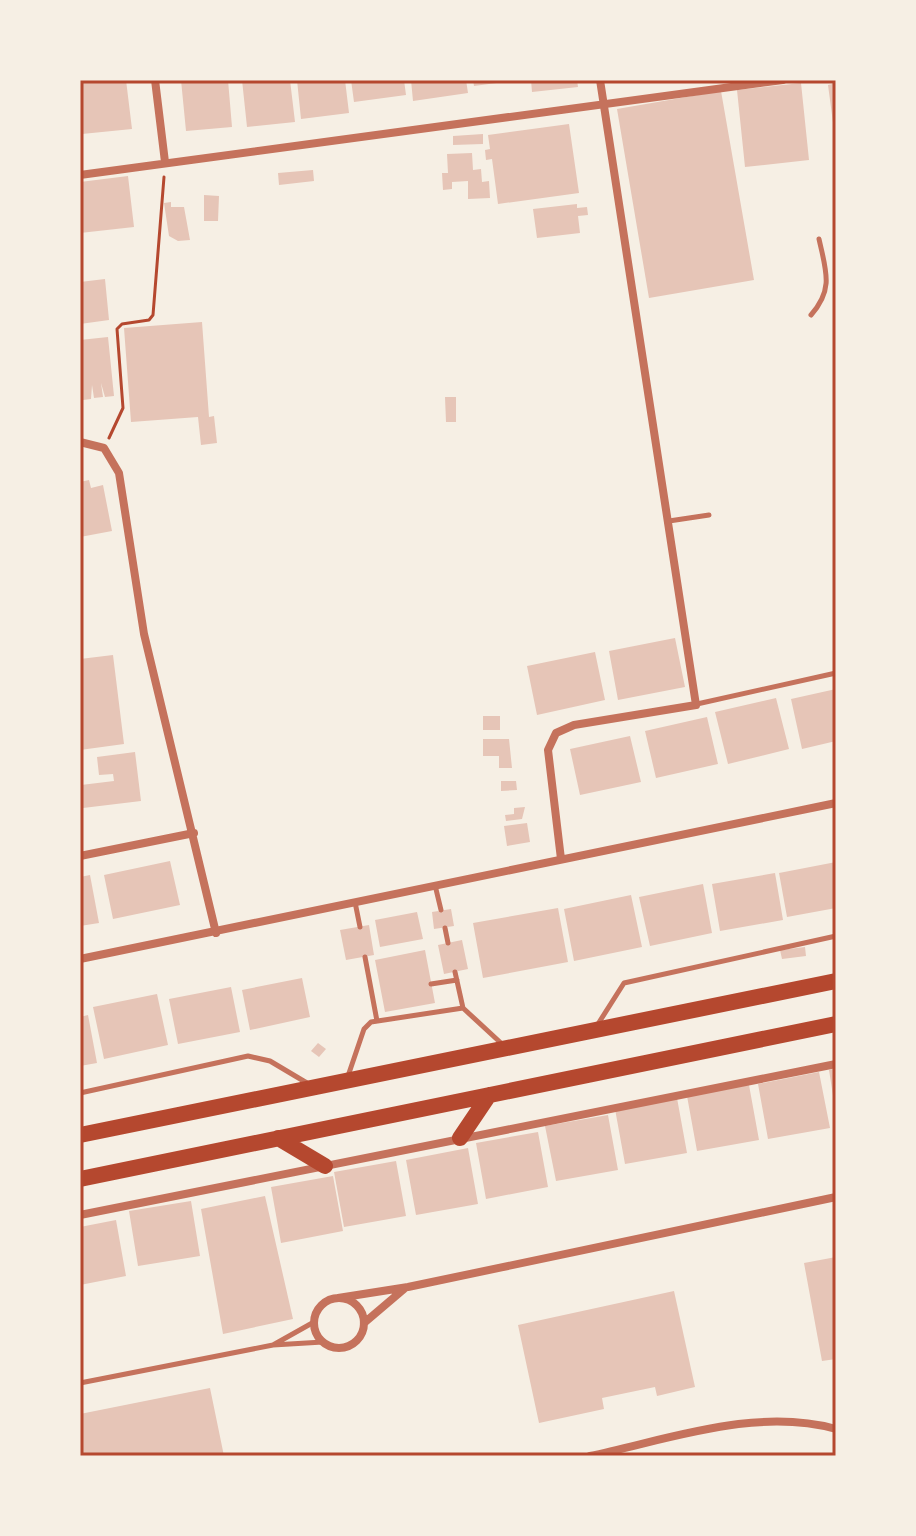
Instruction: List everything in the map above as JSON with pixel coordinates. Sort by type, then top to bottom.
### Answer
[{"type":"highway","points":[[80,1135],[836,981]]},
{"type":"highway","points":[[80,1179],[836,1024]]},
{"type":"highway","points":[[460,1138],[489,1095]]},
{"type":"highway","points":[[278,1138],[325,1166]]},
{"type":"street","points":[[155,80],[165,162]]},
{"type":"street","points":[[561,859],[549,759],[550,741],[556,733],[574,725],[696,705],[600,80]]},
{"type":"street","points":[[80,175],[783,80]]},
{"type":"street","points":[[80,442],[104,448],[119,473],[144,634],[216,933]]},
{"type":"street","points":[[80,959],[836,803]]},
{"type":"street","points":[[80,856],[194,833]]},
{"type":"street","points":[[80,1215],[836,1064]]},
{"type":"street","points":[[408,1287],[364,1323],[358,1339],[352,1344],[337,1348],[323,1342],[314,1322],[319,1307],[338,1298],[408,1287],[836,1197]]},
{"type":"street","points":[[338,1298],[359,1308],[364,1323]]},
{"type":"street","points":[[590,1456],[767,1419],[807,1421],[836,1429]]},
{"type":"lane","points":[[811,315],[825,299],[827,275],[819,239]]},
{"type":"lane","points":[[668,522],[709,515]]},
{"type":"lane","points":[[696,705],[836,673]]},
{"type":"lane","points":[[435,885],[441,910]]},
{"type":"lane","points":[[355,902],[360,927]]},
{"type":"lane","points":[[445,928],[448,943]]},
{"type":"lane","points":[[595,1030],[624,983],[836,936]]},
{"type":"lane","points":[[365,957],[377,1021]]},
{"type":"lane","points":[[455,972],[463,1008],[506,1047]]},
{"type":"lane","points":[[431,984],[457,980]]},
{"type":"lane","points":[[372,994],[382,993]]},
{"type":"lane","points":[[347,1080],[364,1029],[377,1021],[463,1008]]},
{"type":"lane","points":[[80,1093],[248,1056],[270,1061],[315,1087]]},
{"type":"lane","points":[[273,1345],[299,1327],[314,1322]]},
{"type":"lane","points":[[80,1383],[273,1345],[323,1342]]},
{"type":"path","points":[[104,448],[123,408],[117,329],[122,324],[149,320],[153,315],[165,162]]},
{"type":"building","points":[[80,80],[126,80],[132,129],[82,134]]},
{"type":"building","points":[[181,80],[228,80],[232,127],[186,131]]},
{"type":"building","points":[[242,80],[290,80],[295,122],[247,127]]},
{"type":"building","points":[[297,80],[345,80],[349,113],[301,119]]},
{"type":"building","points":[[351,80],[404,80],[406,95],[354,102]]},
{"type":"building","points":[[411,80],[466,80],[468,93],[413,101]]},
{"type":"building","points":[[473,80],[504,80],[504,82],[474,86]]},
{"type":"building","points":[[531,80],[577,80],[578,87],[532,92]]},
{"type":"building","points":[[801,83],[809,160],[745,167],[737,90]]},
{"type":"building","points":[[836,83],[836,130],[834,130],[828,85]]},
{"type":"building","points":[[721,91],[754,280],[649,298],[617,109]]},
{"type":"building","points":[[569,124],[579,193],[498,204],[492,159],[486,160],[485,150],[490,149],[488,135]]},
{"type":"building","points":[[483,134],[483,144],[453,145],[453,136]]},
{"type":"building","points":[[472,153],[473,170],[481,169],[482,182],[489,181],[490,198],[468,199],[468,181],[452,182],[452,189],[443,190],[442,173],[448,173],[447,154]]},
{"type":"building","points":[[313,170],[314,181],[279,185],[278,173]]},
{"type":"building","points":[[128,176],[134,227],[80,233],[80,182]]},
{"type":"building","points":[[204,195],[219,196],[218,221],[204,221]]},
{"type":"building","points":[[171,202],[171,207],[184,207],[190,240],[178,241],[169,236],[164,203]]},
{"type":"building","points":[[577,204],[577,208],[587,207],[588,215],[578,216],[580,233],[537,238],[533,209]]},
{"type":"building","points":[[105,279],[109,320],[80,324],[80,282]]},
{"type":"building","points":[[202,322],[209,417],[214,416],[217,443],[201,445],[198,417],[131,422],[124,328]]},
{"type":"building","points":[[108,337],[114,396],[105,397],[101,383],[103,397],[94,398],[92,385],[91,399],[83,400],[80,340]]},
{"type":"building","points":[[445,397],[456,397],[456,422],[446,422]]},
{"type":"building","points":[[89,480],[91,488],[103,485],[112,531],[80,537],[80,482]]},
{"type":"building","points":[[675,638],[685,687],[618,700],[609,651]]},
{"type":"building","points":[[595,652],[605,700],[537,715],[527,666]]},
{"type":"building","points":[[113,655],[124,744],[80,750],[80,659]]},
{"type":"building","points":[[836,689],[836,741],[802,749],[791,699]]},
{"type":"building","points":[[776,698],[789,749],[728,764],[715,712]]},
{"type":"building","points":[[483,716],[500,716],[500,730],[483,730]]},
{"type":"building","points":[[707,717],[718,764],[656,778],[645,731]]},
{"type":"building","points":[[630,736],[641,782],[580,795],[570,749]]},
{"type":"building","points":[[483,739],[509,739],[512,768],[499,768],[499,756],[483,756]]},
{"type":"building","points":[[135,752],[141,801],[83,808],[81,785],[114,781],[113,774],[99,775],[97,757]]},
{"type":"building","points":[[501,781],[516,781],[517,790],[501,791]]},
{"type":"building","points":[[525,807],[522,819],[506,821],[505,815],[514,814],[514,808]]},
{"type":"building","points":[[527,823],[530,842],[507,846],[504,826]]},
{"type":"building","points":[[170,861],[180,905],[113,919],[104,875]]},
{"type":"building","points":[[836,862],[836,908],[787,917],[779,873]]},
{"type":"building","points":[[775,873],[783,920],[720,931],[712,884]]},
{"type":"building","points":[[90,875],[99,923],[80,926],[80,877]]},
{"type":"building","points":[[703,884],[712,933],[650,946],[639,897]]},
{"type":"building","points":[[631,895],[642,947],[574,961],[564,909]]},
{"type":"building","points":[[558,908],[568,962],[483,978],[473,923]]},
{"type":"building","points":[[451,909],[454,926],[434,929],[432,912]]},
{"type":"building","points":[[417,912],[423,939],[380,947],[375,920]]},
{"type":"building","points":[[369,925],[374,955],[346,960],[340,930]]},
{"type":"building","points":[[462,940],[468,969],[444,974],[438,945]]},
{"type":"building","points":[[805,947],[806,956],[782,959],[780,950]]},
{"type":"building","points":[[425,950],[435,1003],[385,1012],[375,960]]},
{"type":"building","points":[[302,978],[310,1017],[250,1030],[242,990]]},
{"type":"building","points":[[231,987],[240,1032],[178,1044],[169,999]]},
{"type":"building","points":[[157,994],[168,1045],[104,1059],[93,1007]]},
{"type":"building","points":[[88,1015],[97,1063],[80,1066],[80,1017]]},
{"type":"building","points":[[318,1043],[326,1049],[319,1057],[311,1051]]},
{"type":"building","points":[[836,1068],[836,1102],[834,1102],[829,1070]]},
{"type":"building","points":[[819,1072],[830,1128],[768,1139],[758,1084]]},
{"type":"building","points":[[749,1085],[759,1140],[697,1151],[687,1096]]},
{"type":"building","points":[[677,1098],[687,1153],[625,1164],[615,1109]]},
{"type":"building","points":[[608,1115],[618,1170],[556,1181],[545,1126]]},
{"type":"building","points":[[538,1132],[548,1187],[486,1199],[476,1143]]},
{"type":"building","points":[[468,1148],[478,1204],[416,1215],[406,1160]]},
{"type":"building","points":[[396,1161],[406,1216],[344,1227],[334,1172]]},
{"type":"building","points":[[333,1176],[343,1231],[281,1243],[271,1187]]},
{"type":"building","points":[[265,1196],[293,1319],[223,1334],[201,1209]]},
{"type":"building","points":[[191,1201],[200,1256],[138,1266],[129,1211]]},
{"type":"building","points":[[116,1220],[126,1276],[80,1285],[80,1227]]},
{"type":"building","points":[[836,1257],[836,1359],[822,1361],[804,1263]]},
{"type":"building","points":[[674,1291],[695,1387],[657,1396],[655,1387],[602,1398],[604,1409],[539,1423],[518,1325]]},
{"type":"building","points":[[210,1388],[224,1456],[80,1456],[80,1414]]}]
